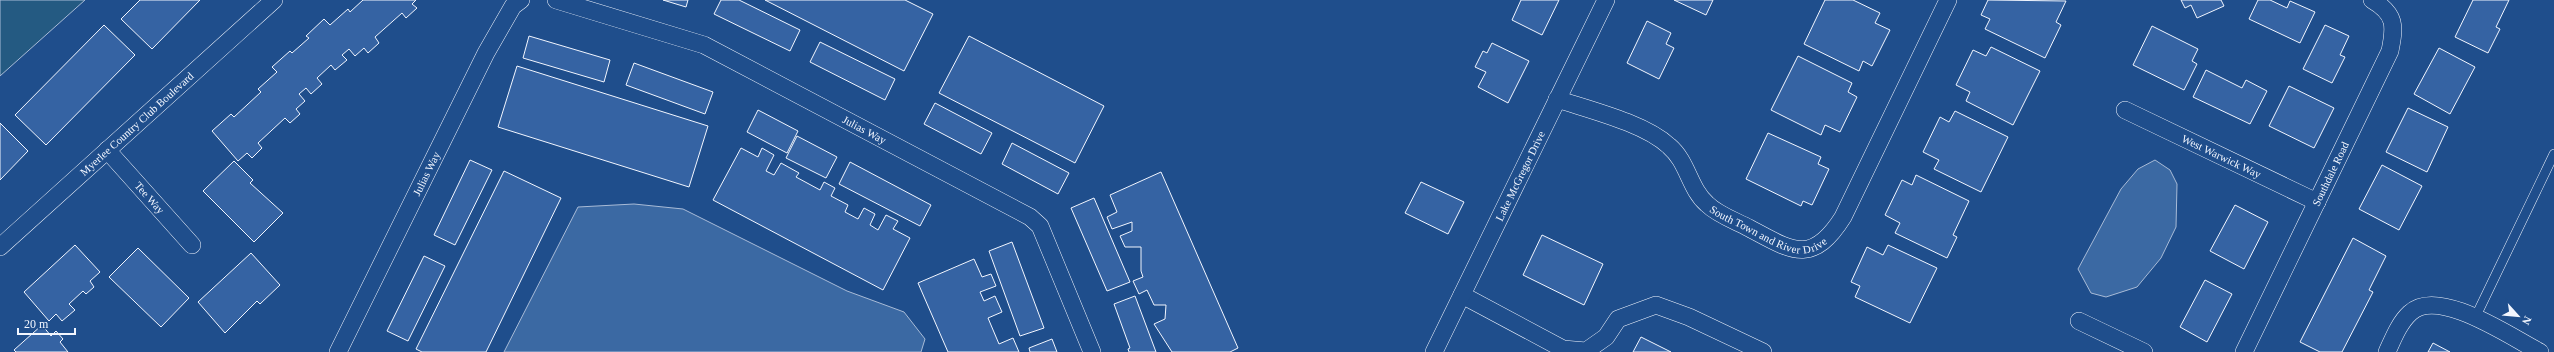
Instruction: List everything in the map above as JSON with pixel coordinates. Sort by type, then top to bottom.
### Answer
[{"type":"street","name":"Myerlee Country Club Boulevard","points":[[0,247],[274,0]]},
{"type":"street","name":"Julias Way","points":[[338,352],[486,53],[513,6],[521,0]]},
{"type":"street","name":"Julias Way","points":[[556,0],[704,45],[1030,218],[1040,226],[1092,352]]},
{"type":"street","name":"Lake McGregor Drive","points":[[1434,352],[1606,0]]},
{"type":"street","name":"South Town and River Drive","points":[[1557,99],[1608,116],[1661,139],[1684,164],[1692,184],[1707,204],[1786,247],[1806,249],[1825,240],[1842,216],[1948,0]]},
{"type":"street","name":"Southdale Road","points":[[2244,352],[2390,51],[2395,27],[2384,7],[2372,0]]},
{"type":"street","name":"West Warwick Way","points":[[2125,110],[2317,202]]},
{"type":"street","name":"Tee Way","points":[[107,150],[192,245]]},
{"type":"street","points":[[1462,295],[1563,349],[1586,351],[1606,337],[1618,319],[1656,305],[1689,317],[1763,352]]},
{"type":"street","points":[[2387,352],[2398,329],[2411,312],[2431,304],[2452,307],[2540,352]]},
{"type":"street","points":[[2079,321],[2144,352]]},
{"type":"lane","points":[[2475,318],[2554,154]]},
{"type":"shaded area","points":[[0,0],[85,0],[0,76]]},
{"type":"shaded area","points":[[2155,160],[2170,170],[2177,184],[2176,227],[2161,258],[2137,287],[2106,297],[2091,293],[2078,269],[2121,189],[2138,169]]},
{"type":"shaded area","points":[[634,204],[683,209],[847,291],[904,312],[925,339],[921,352],[504,352],[578,207]]},
{"type":"building","points":[[140,0],[200,0],[152,49],[121,19]]},
{"type":"building","points":[[363,0],[416,0],[412,4],[417,8],[406,18],[402,13],[375,37],[379,43],[368,53],[364,48],[355,56],[349,49],[342,55],[347,60],[335,70],[331,65],[317,78],[322,84],[311,94],[306,88],[299,94],[305,101],[296,109],[300,114],[290,123],[285,118],[258,143],[262,148],[252,158],[247,153],[238,161],[212,131],[231,114],[234,117],[261,92],[258,89],[277,72],[272,67],[290,51],[292,53],[309,38],[306,36],[324,19],[330,25],[348,9],[350,12]]},
{"type":"building","points":[[663,0],[688,0],[686,7]]},
{"type":"building","points":[[721,0],[739,0],[800,30],[790,51],[714,14]]},
{"type":"building","points":[[765,0],[905,0],[933,14],[904,71]]},
{"type":"building","points":[[1521,0],[1559,0],[1542,35],[1512,20]]},
{"type":"building","points":[[1674,0],[1713,0],[1706,15]]},
{"type":"building","points":[[1825,0],[1853,0],[1880,13],[1875,23],[1890,30],[1872,66],[1863,61],[1859,71],[1804,44]]},
{"type":"building","points":[[1988,0],[2066,1],[2056,22],[2061,25],[2045,58],[1985,29],[1990,19],[1981,15]]},
{"type":"building","points":[[2181,0],[2221,0],[2224,6],[2197,18],[2191,5],[2185,8]]},
{"type":"building","points":[[2258,0],[2270,0],[2287,8],[2290,1],[2315,12],[2300,43],[2249,19]]},
{"type":"building","points":[[2473,0],[2509,0],[2496,27],[2500,29],[2488,53],[2455,37]]},
{"type":"building","points":[[1647,21],[1671,33],[1666,44],[1674,48],[1659,79],[1627,63]]},
{"type":"building","points":[[104,25],[135,55],[46,145],[15,115]]},
{"type":"building","points":[[2325,25],[2349,36],[2340,55],[2345,57],[2332,83],[2303,69]]},
{"type":"building","points":[[2152,26],[2198,49],[2192,61],[2197,64],[2184,90],[2133,65]]},
{"type":"building","points":[[529,36],[610,60],[604,82],[523,58]]},
{"type":"building","points":[[969,36],[1104,106],[1075,163],[939,93]]},
{"type":"building","points":[[820,42],[895,79],[885,100],[810,62]]},
{"type":"building","points":[[1492,43],[1529,61],[1508,103],[1478,87],[1486,72],[1475,67],[1483,51],[1487,53]]},
{"type":"building","points":[[1991,47],[2040,71],[2013,125],[1966,101],[1970,92],[1956,85],[1973,50],[1986,56]]},
{"type":"building","points":[[2439,48],[2475,67],[2450,114],[2414,94]]},
{"type":"building","points":[[1798,56],[1852,83],[1848,92],[1857,97],[1840,132],[1825,125],[1821,135],[1771,110]]},
{"type":"building","points":[[634,63],[713,92],[705,114],[626,85]]},
{"type":"building","points":[[517,66],[708,126],[689,187],[498,127]]},
{"type":"building","points":[[2206,70],[2242,88],[2246,80],[2267,91],[2250,124],[2193,97]]},
{"type":"building","points":[[2289,86],[2334,108],[2314,148],[2269,126]]},
{"type":"building","points":[[935,103],[992,133],[981,154],[924,124]]},
{"type":"building","points":[[2408,108],[2448,127],[2427,172],[2386,152]]},
{"type":"building","points":[[758,110],[798,131],[787,153],[747,132]]},
{"type":"building","points":[[1955,111],[2008,137],[1981,192],[1934,169],[1939,160],[1923,152],[1940,117],[1949,122]]},
{"type":"building","points":[[0,123],[28,151],[0,180]]},
{"type":"building","points":[[1768,133],[1821,157],[1818,164],[1829,169],[1812,205],[1803,201],[1801,206],[1746,179]]},
{"type":"building","points":[[797,136],[837,157],[826,178],[786,158]]},
{"type":"building","points":[[1012,143],[1069,173],[1058,194],[1002,164]]},
{"type":"building","points":[[741,148],[758,157],[762,148],[774,155],[766,171],[774,175],[781,163],[799,173],[796,177],[820,190],[824,182],[835,188],[831,196],[848,205],[845,212],[858,219],[864,208],[875,214],[870,225],[878,230],[886,215],[898,221],[893,229],[910,238],[883,290],[713,200]]},
{"type":"building","points":[[470,160],[492,170],[455,245],[434,235]]},
{"type":"building","points":[[234,161],[253,180],[250,183],[283,213],[254,242],[203,191]]},
{"type":"building","points":[[850,162],[931,205],[920,226],[839,184]]},
{"type":"building","points":[[2382,165],[2422,186],[2399,230],[2359,209]]},
{"type":"building","points":[[504,171],[561,198],[486,352],[422,352],[416,349]]},
{"type":"building","points":[[1161,172],[1238,348],[1230,352],[1172,352],[1154,324],[1165,319],[1166,305],[1154,305],[1147,290],[1139,294],[1133,281],[1143,277],[1141,271],[1141,247],[1125,247],[1120,236],[1132,231],[1132,222],[1112,229],[1107,217],[1117,212],[1110,195]]},
{"type":"building","points":[[1916,175],[1969,201],[1953,235],[1957,237],[1947,258],[1895,233],[1900,223],[1885,215],[1902,180],[1912,185]]},
{"type":"building","points":[[1421,182],[1464,202],[1448,234],[1405,213]]},
{"type":"building","points":[[1094,198],[1130,282],[1107,291],[1071,208]]},
{"type":"building","points":[[2235,205],[2268,222],[2244,269],[2210,251]]},
{"type":"building","points":[[1542,235],[1603,264],[1584,305],[1523,275]]},
{"type":"building","points":[[2353,238],[2386,256],[2369,290],[2373,292],[2342,352],[2320,352],[2300,342]]},
{"type":"building","points":[[1012,242],[1044,328],[1020,336],[989,251]]},
{"type":"building","points":[[75,245],[100,272],[90,281],[94,287],[86,294],[83,291],[69,304],[75,310],[62,321],[56,314],[49,321],[24,292]]},
{"type":"building","points":[[1888,245],[1937,268],[1910,323],[1855,297],[1860,286],[1851,282],[1867,247],[1883,255]]},
{"type":"building","points":[[138,248],[189,298],[161,327],[109,277]]},
{"type":"building","points":[[251,253],[280,285],[260,304],[257,301],[225,333],[198,302]]},
{"type":"building","points":[[424,256],[445,266],[408,341],[387,331]]},
{"type":"building","points":[[974,259],[982,277],[991,274],[996,286],[980,292],[984,301],[995,296],[1002,312],[988,318],[999,344],[1013,338],[1019,352],[948,352],[918,283]]},
{"type":"building","points":[[2205,280],[2232,294],[2207,342],[2180,327]]},
{"type":"building","points":[[1135,296],[1156,352],[1129,352],[1128,349],[1130,348],[1114,304]]},
{"type":"building","points":[[42,325],[51,336],[56,331],[63,339],[60,342],[68,352],[16,352],[14,350]]},
{"type":"building","points":[[1641,337],[1671,352],[1633,352]]},
{"type":"building","points":[[1052,339],[1057,352],[1030,352],[1029,348]]},
{"type":"building","points":[[2433,343],[2450,352],[2428,352]]}]
